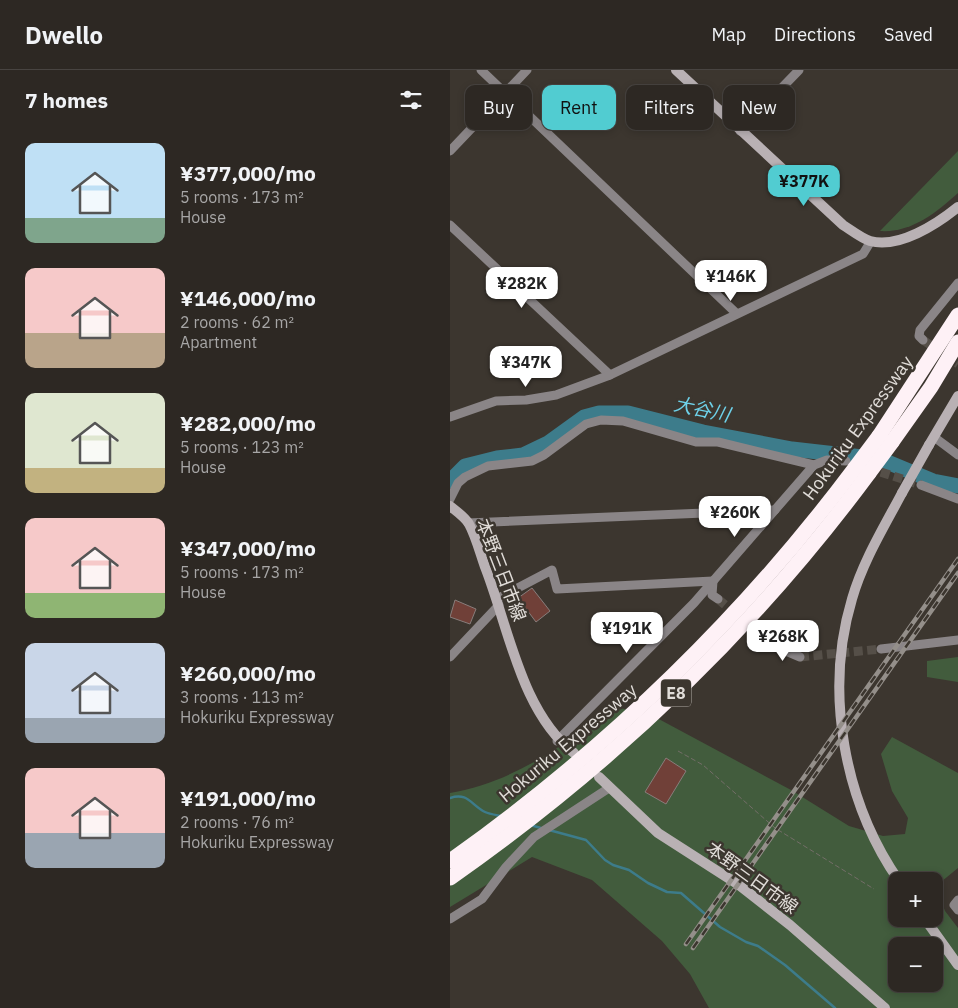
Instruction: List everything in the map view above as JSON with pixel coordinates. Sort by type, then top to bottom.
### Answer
[{"type":"highway","name":"Hokuriku Expressway","points":[[886,439],[958,314]]},
{"type":"highway","name":"Hokuriku Expressway","points":[[450,861],[542,793],[589,754],[662,687],[754,592],[789,552],[857,467],[886,439],[931,386],[958,342]]},
{"type":"highway","name":"Hokuriku Expressway","points":[[450,878],[543,810],[655,714],[753,614],[807,552],[857,467]]},
{"type":"street","points":[[481,70],[497,85]]},
{"type":"street","points":[[514,85],[528,70]]},
{"type":"street","points":[[676,70],[843,226],[871,241],[901,240],[920,232],[958,207]]},
{"type":"street","points":[[740,131],[799,70]]},
{"type":"street","points":[[532,118],[736,312]]},
{"type":"street","points":[[450,151],[470,130]]},
{"type":"street","points":[[450,225],[610,375]]},
{"type":"street","points":[[452,414],[496,401],[526,400],[556,395],[610,375],[736,312],[863,254],[871,241]]},
{"type":"street","points":[[923,340],[920,336],[920,330],[958,283]]},
{"type":"street","points":[[894,872],[871,831],[855,794],[844,746],[840,694],[844,639],[852,599],[866,560],[958,396]]},
{"type":"street","points":[[450,499],[458,483],[465,477],[488,466],[532,461],[544,455],[580,427],[601,420],[623,421],[696,442],[718,442],[814,465]]},
{"type":"street","points":[[932,441],[958,455]]},
{"type":"street","points":[[558,741],[694,603],[814,465],[827,460],[857,467]]},
{"type":"street","points":[[921,485],[958,499]]},
{"type":"street","name":"本野三日市線","points":[[450,506],[468,523],[498,602],[524,682],[541,717],[558,741],[574,753]]},
{"type":"street","points":[[468,523],[775,510]]},
{"type":"street","points":[[450,657],[498,602],[552,570],[557,589],[713,581]]},
{"type":"street","points":[[713,581],[712,595],[718,599]]},
{"type":"street","points":[[881,649],[958,640]]},
{"type":"street","points":[[774,646],[800,657]]},
{"type":"street","name":"本野三日市線","points":[[598,777],[658,833],[739,885],[790,925],[882,1007]]},
{"type":"street","points":[[450,919],[482,900],[506,867],[534,837],[609,788]]},
{"type":"street","points":[[958,900],[954,905],[958,910]]},
{"type":"street","points":[[931,927],[958,965]]},
{"type":"path","points":[[678,751],[703,765],[774,828],[874,889]]},
{"type":"green space","points":[[958,151],[958,193],[941,208],[913,225],[891,231],[880,231]]},
{"type":"green space","points":[[958,657],[958,682],[927,677],[927,661]]},
{"type":"green space","points":[[613,706],[655,717],[791,790],[849,826],[883,836],[905,834],[908,818],[892,791],[881,754],[892,737],[958,773],[958,868],[943,880],[943,872],[888,872],[888,927],[943,927],[943,905],[958,928],[958,1008],[709,1008],[690,974],[662,941],[592,880],[532,857],[450,907],[450,793],[484,785],[531,764],[575,736],[600,712]]},
{"type":"building","points":[[532,588],[550,611],[536,622],[518,598]]},
{"type":"building","points":[[455,600],[476,609],[470,624],[450,617]]},
{"type":"building","points":[[666,758],[686,771],[666,804],[645,792]]},
{"type":"waterway","name":"大谷川","points":[[450,481],[465,466],[497,458],[523,455],[548,443],[584,417],[599,413],[628,413],[703,432],[792,449],[880,459],[933,481],[958,486]]},
{"type":"waterway","points":[[450,798],[465,798],[485,812],[501,816]]},
{"type":"waterway","points":[[530,825],[541,828]]},
{"type":"waterway","points":[[549,830],[586,840],[605,860],[613,865],[629,870],[648,883],[667,892],[681,893],[720,927],[746,942],[758,946],[785,965],[835,1008]]},
{"type":"tunnel","points":[[923,340],[958,364]]},
{"type":"tunnel","points":[[868,468],[921,485]]},
{"type":"tunnel","points":[[718,599],[774,646]]},
{"type":"tunnel","points":[[800,657],[881,649]]},
{"type":"railway","points":[[686,944],[958,559]]},
{"type":"railway","points":[[693,948],[958,573]]}]
